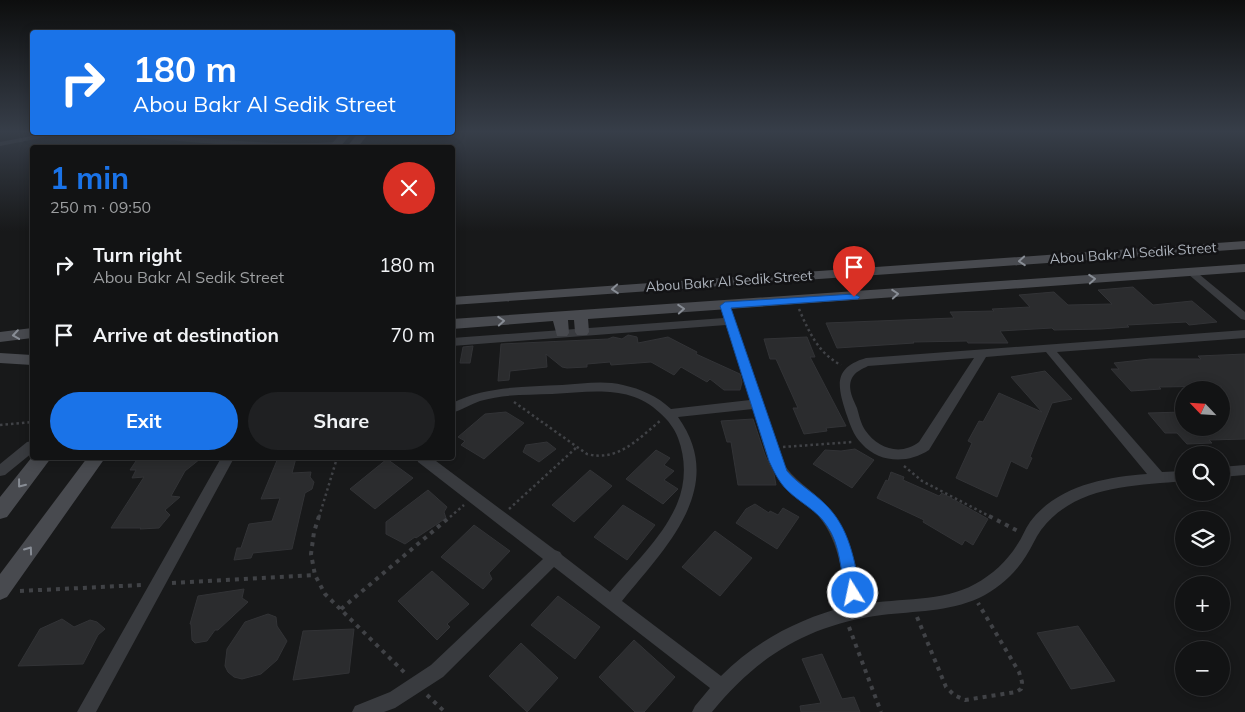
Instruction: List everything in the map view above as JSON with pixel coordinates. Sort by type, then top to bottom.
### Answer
[{"type":"main road","name":"Abou Bakr Al Sedik Street","points":[[455,301],[1245,245]]},
{"type":"main road","name":"Abou Bakr Al Sedik Street","points":[[455,324],[1245,268]]},
{"type":"main road","points":[[474,323],[470,318],[469,311],[477,300]]},
{"type":"main road","points":[[581,316],[582,332]]},
{"type":"main road","points":[[560,317],[562,334]]},
{"type":"main road","points":[[0,337],[30,332]]},
{"type":"main road","points":[[4,360],[30,360]]},
{"type":"main road","points":[[0,510],[40,460]]},
{"type":"main road","points":[[0,590],[95,460]]},
{"type":"street","points":[[1191,272],[1245,317]]},
{"type":"street","points":[[725,306],[782,474],[792,486],[820,507],[842,538],[850,612]]},
{"type":"street","points":[[455,342],[730,321]]},
{"type":"street","points":[[983,354],[924,446],[910,456],[898,456],[881,451],[867,441],[860,433],[845,390],[845,382],[853,369],[866,362],[1245,334]]},
{"type":"street","points":[[1049,349],[1160,478]]},
{"type":"street","points":[[455,408],[470,400],[500,393],[604,386],[623,388],[641,394],[657,402],[670,413],[681,428],[691,464],[690,483],[685,502],[675,522],[612,601]]},
{"type":"street","points":[[670,413],[757,404]]},
{"type":"street","points":[[0,471],[30,447]]},
{"type":"street","points":[[86,712],[227,460]]},
{"type":"street","points":[[426,460],[555,557],[721,686]]},
{"type":"street","points":[[1230,471],[1245,470]]},
{"type":"street","points":[[701,712],[721,686],[753,656],[788,634],[826,618],[850,612],[954,600],[973,593],[1008,568],[1038,522],[1062,501],[1077,493],[1111,484],[1175,477]]},
{"type":"street","points":[[361,712],[395,699],[418,686],[437,671],[555,557]]},
{"type":"path","points":[[795,301],[817,348],[830,359],[853,369]]},
{"type":"path","points":[[500,393],[594,457],[610,457],[618,453],[670,413]]},
{"type":"path","points":[[0,424],[30,422]]},
{"type":"path","points":[[772,448],[867,441]]},
{"type":"path","points":[[501,516],[577,447]]},
{"type":"path","points":[[898,456],[907,470],[922,481],[1030,536]]},
{"type":"path","points":[[336,460],[314,532],[311,554],[318,582],[341,610],[445,712]]},
{"type":"path","points":[[341,610],[475,497]]},
{"type":"path","points":[[912,604],[946,687],[951,694],[965,700],[1016,692],[1021,689],[1022,682],[1019,672],[973,593]]},
{"type":"path","points":[[850,612],[882,712]]},
{"type":"building","points":[[1133,287],[1153,305],[1192,301],[1217,322],[1189,325],[1186,322],[1127,325],[1129,327],[1101,329],[1054,330],[1052,328],[1000,331],[1008,343],[968,343],[967,341],[913,342],[837,348],[826,323],[954,318],[950,312],[994,311],[992,309],[1030,307],[1019,295],[1054,292],[1068,305],[1112,304],[1098,290]]},
{"type":"building","points":[[628,335],[637,337],[638,343],[668,337],[697,352],[696,354],[740,374],[742,382],[740,390],[724,390],[710,379],[707,382],[681,367],[674,375],[651,362],[611,365],[610,362],[587,364],[587,367],[567,368],[562,367],[546,354],[547,367],[510,371],[509,380],[498,381],[501,344],[608,339],[613,337],[622,339]]},
{"type":"building","points":[[807,337],[815,357],[810,357],[846,426],[826,428],[827,431],[804,434],[793,408],[798,408],[776,359],[770,359],[764,339]]},
{"type":"building","points":[[473,346],[470,363],[460,363],[463,347]]},
{"type":"building","points":[[1245,354],[1245,439],[1209,440],[1212,443],[1187,444],[1180,436],[1230,436],[1230,381],[1175,381],[1175,387],[1131,391],[1111,369],[1119,369],[1114,363],[1150,359],[1201,359],[1198,356]]},
{"type":"building","points":[[1045,371],[1072,399],[1052,403],[1027,469],[1011,461],[997,497],[956,478],[972,443],[968,441],[979,421],[983,422],[999,393],[1042,412],[1011,377]]},
{"type":"building","points":[[506,412],[524,423],[484,459],[461,445],[465,441],[458,437],[485,414]]},
{"type":"building","points":[[1175,412],[1175,433],[1165,433],[1148,413]]},
{"type":"building","points":[[753,419],[765,455],[774,474],[776,485],[738,485],[731,442],[727,442],[721,421]]},
{"type":"building","points":[[547,442],[556,449],[539,462],[523,452],[526,445]]},
{"type":"building","points":[[855,449],[874,460],[852,488],[813,464],[825,450],[841,451]]},
{"type":"building","points":[[656,450],[670,458],[664,465],[674,471],[664,480],[678,489],[663,504],[626,479]]},
{"type":"building","points":[[137,460],[199,460],[185,471],[171,496],[180,497],[165,510],[170,515],[159,528],[111,528],[144,477],[132,478],[136,470],[130,470]]},
{"type":"building","points":[[277,460],[295,460],[292,473],[311,472],[310,477],[314,482],[312,489],[305,493],[292,549],[253,553],[251,558],[234,560],[237,548],[241,548],[249,524],[272,521],[280,498],[261,499]]},
{"type":"building","points":[[386,460],[413,478],[375,509],[350,489]]},
{"type":"building","points":[[590,470],[612,486],[574,522],[552,505]]},
{"type":"building","points":[[891,472],[904,477],[903,480],[939,496],[942,493],[988,519],[973,545],[965,540],[962,545],[923,522],[924,520],[877,498],[886,480],[888,481]]},
{"type":"building","points":[[428,490],[447,507],[444,512],[446,518],[405,544],[386,534],[386,522]]},
{"type":"building","points":[[755,504],[769,513],[770,511],[778,515],[783,508],[799,517],[777,549],[736,523],[746,509]]},
{"type":"building","points":[[623,505],[655,525],[627,560],[594,537]]},
{"type":"building","points":[[474,525],[510,551],[489,573],[492,579],[483,589],[441,557]]},
{"type":"building","points":[[715,531],[752,558],[720,596],[682,567]]},
{"type":"building","points":[[432,571],[469,604],[447,624],[450,627],[437,640],[398,601]]},
{"type":"building","points":[[244,589],[242,598],[248,602],[218,630],[215,630],[207,641],[195,643],[192,640],[190,624],[198,596]]},
{"type":"building","points":[[558,596],[600,627],[575,659],[531,625]]},
{"type":"building","points":[[268,614],[276,617],[277,626],[287,641],[277,660],[261,674],[242,679],[234,677],[225,666],[227,649],[245,622]]},
{"type":"building","points":[[62,619],[74,627],[90,620],[97,622],[105,629],[98,635],[83,664],[18,666],[40,629]]},
{"type":"building","points":[[1078,626],[1115,681],[1071,689],[1037,633]]},
{"type":"building","points":[[354,629],[349,673],[293,680],[303,631]]},
{"type":"building","points":[[634,640],[675,677],[644,712],[635,712],[599,677]]},
{"type":"building","points":[[521,643],[558,678],[527,712],[489,676]]},
{"type":"building","points":[[822,654],[842,699],[854,697],[860,712],[801,712],[800,706],[821,703],[802,659]]},
{"type":"route","points":[[853,593],[842,538],[820,507],[792,486],[782,474],[776,461],[725,306],[854,297]]}]
